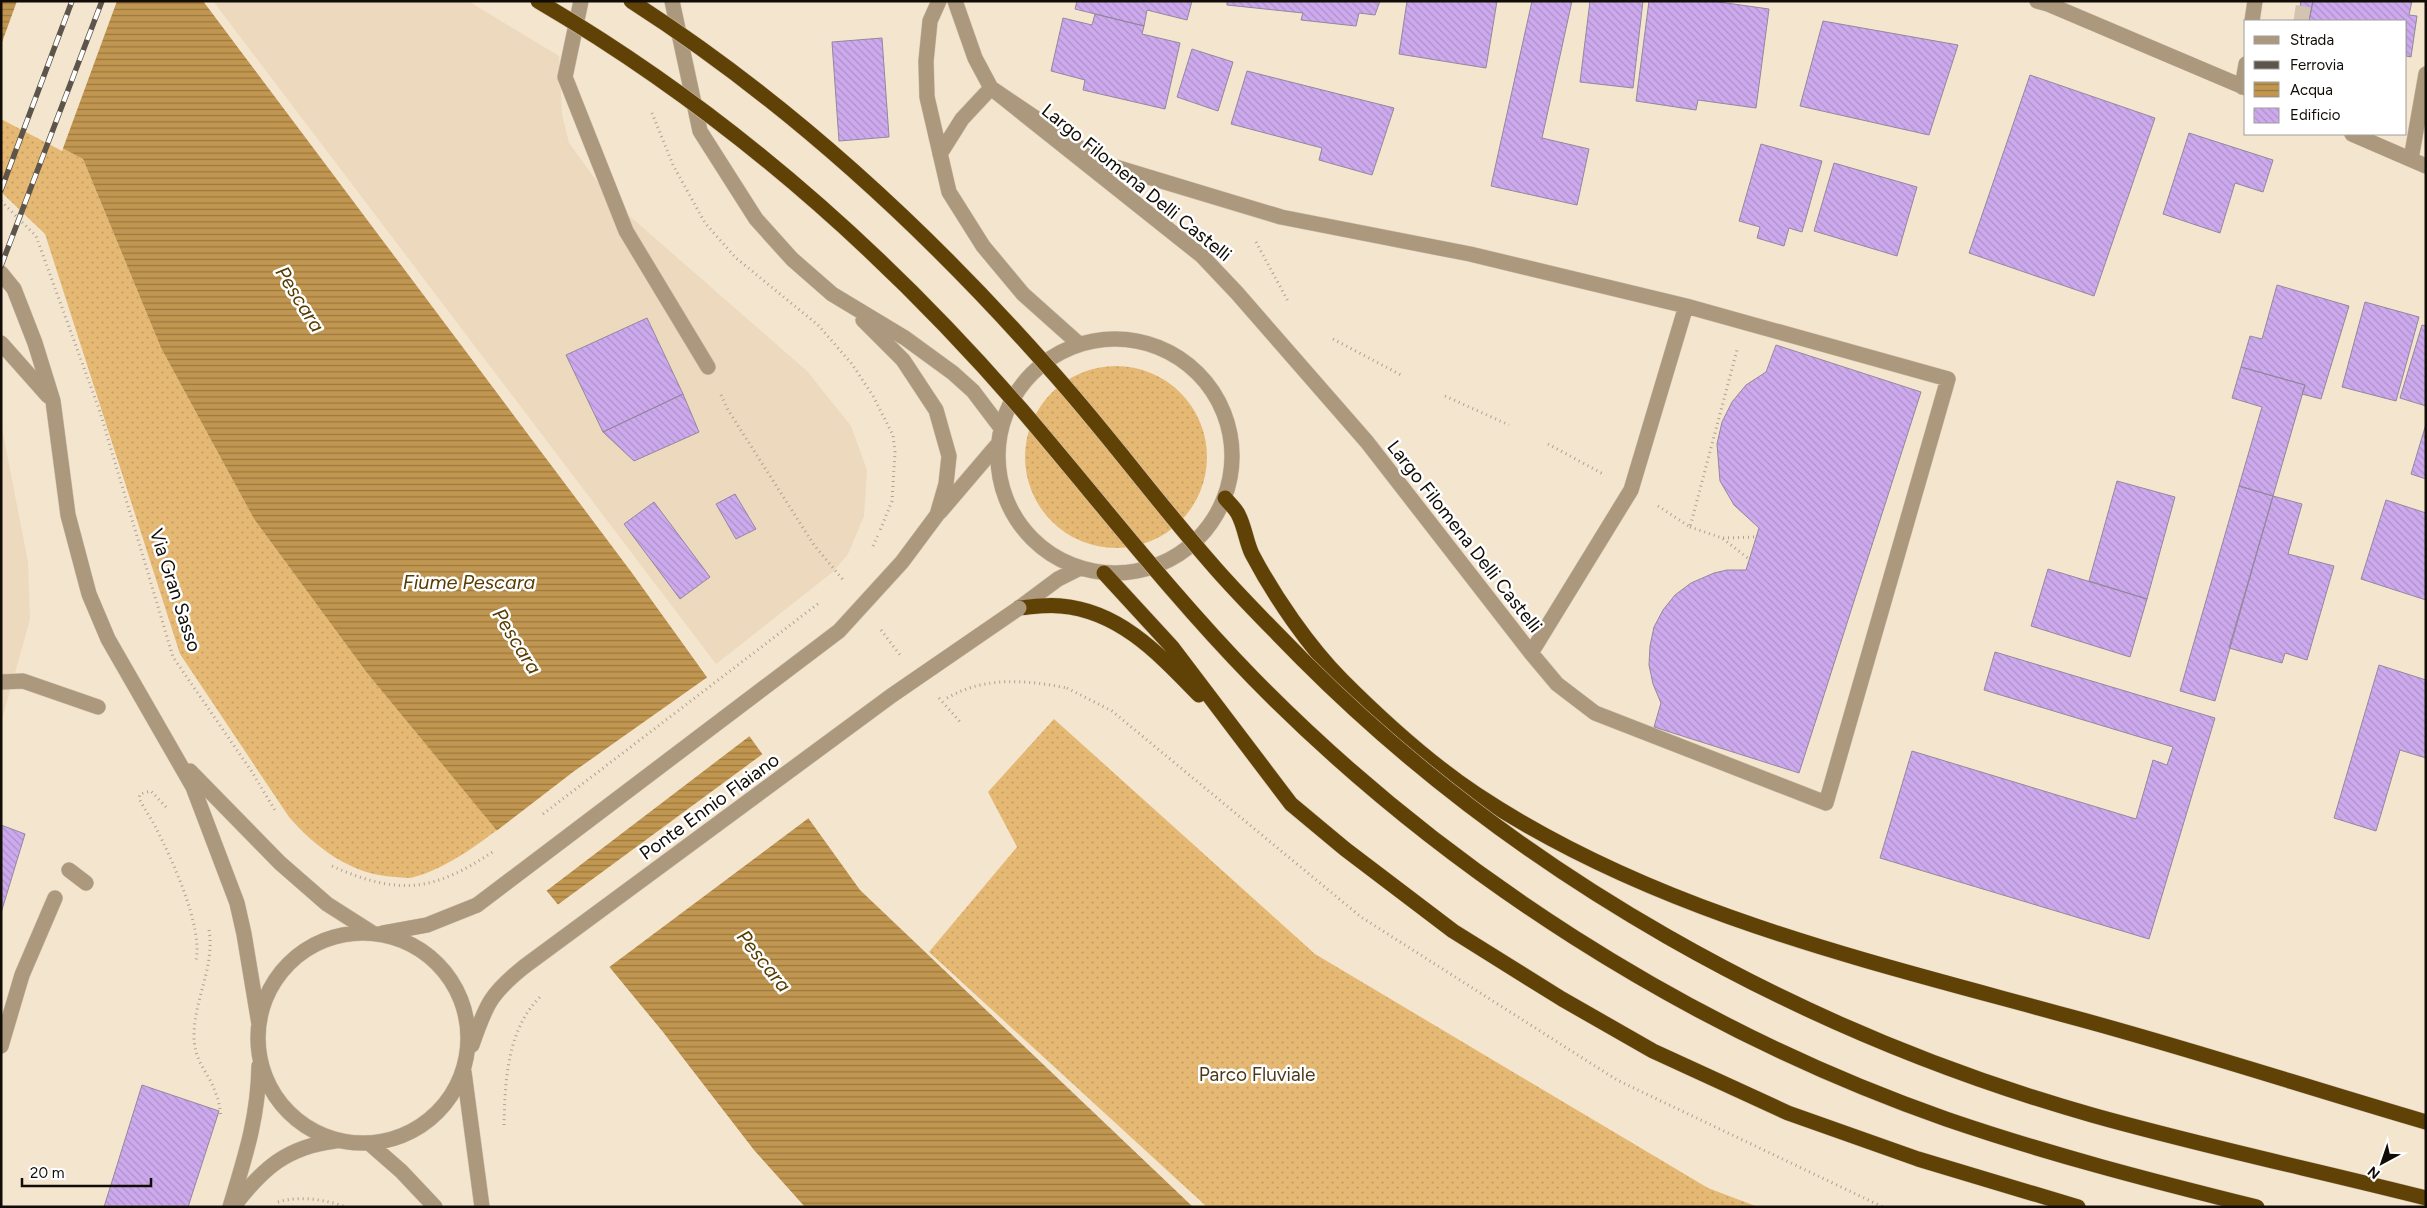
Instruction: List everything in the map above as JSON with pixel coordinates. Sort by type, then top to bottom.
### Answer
[{"type":"highway","points":[[538,1],[604,40],[684,96],[817,201],[957,339],[1020,408],[1197,618],[1256,681],[1348,767],[1485,877],[1614,962],[1754,1039],[1852,1082],[1943,1118],[2062,1157],[2257,1207]]},
{"type":"highway","points":[[631,1],[763,94],[832,151],[921,232],[1050,370],[1213,566],[1305,662],[1402,750],[1475,808],[1590,889],[1682,945],[1789,1002],[1920,1057],[2088,1114],[2426,1198]]},
{"type":"highway","points":[[1225,498],[1238,514],[1249,549],[1265,577],[1295,622],[1339,677],[1407,741],[1468,788],[1557,843],[1652,888],[1779,936],[2102,1025],[2426,1122]]},
{"type":"highway","points":[[1104,572],[1172,647],[1291,804],[1345,849],[1453,931],[1578,1009],[1653,1051],[1788,1113],[1918,1159],[2078,1207]]},
{"type":"highway","points":[[1018,608],[1059,605],[1095,613],[1115,621],[1135,635],[1177,673],[1231,726]]},
{"type":"street","points":[[581,1],[566,78],[626,231],[708,367]]},
{"type":"street","points":[[672,1],[700,131],[756,219],[811,278],[840,299],[905,338],[953,373],[973,391],[1001,428]]},
{"type":"street","points":[[939,1],[930,21],[926,61],[927,97],[949,192],[983,246],[1023,294],[1079,344]]},
{"type":"street","name":"Largo Filomena Delli Castelli","points":[[955,1],[975,58],[990,88],[1202,256],[1237,293],[1367,442],[1531,654],[1631,490],[1686,306],[1470,254],[1281,217],[1102,163],[990,88]]},
{"type":"street","points":[[2252,20],[2255,1]]},
{"type":"street","points":[[2044,2],[2244,87]]},
{"type":"street","points":[[2411,159],[2426,74]]},
{"type":"street","points":[[940,154],[962,119],[990,88]]},
{"type":"street","points":[[2354,135],[2426,166]]},
{"type":"street","points":[[1,273],[14,289],[35,343],[53,401],[68,515],[89,594],[108,639],[181,763],[207,821],[236,903],[244,934],[259,1024],[258,1099],[254,1124],[232,1207]]},
{"type":"street","points":[[840,299],[903,360],[936,410],[949,456],[946,484],[937,514]]},
{"type":"street","points":[[1531,654],[1557,684],[1595,714],[1826,803],[1948,379],[1686,306]]},
{"type":"street","points":[[1112,338],[1144,342],[1175,354],[1200,375],[1220,402],[1230,433],[1233,466],[1225,498],[1208,527],[1184,551],[1154,567],[1121,573],[1080,568],[1065,562],[1044,549],[1027,533],[1009,506],[999,476],[998,444],[1001,428],[1016,392],[1029,376],[1061,351],[1079,344],[1112,338]]},
{"type":"street","points":[[1,343],[53,401]]},
{"type":"street","points":[[259,1024],[264,1002],[274,981],[288,963],[305,949],[326,939],[348,934],[376,933],[427,925],[477,905],[839,631],[902,562],[937,514],[998,444]]},
{"type":"street","name":"Ponte Ennio Flaiano","points":[[464,1069],[481,1018],[500,986],[891,696],[1058,579],[1080,568]]},
{"type":"street","points":[[1,682],[23,681],[98,707]]},
{"type":"street","points":[[181,763],[280,863],[327,904],[376,933],[403,940],[422,951],[439,965],[453,983],[462,1003],[467,1025],[468,1047],[464,1069],[450,1098],[427,1122],[400,1137],[368,1143],[338,1140],[311,1144],[291,1152],[266,1171],[232,1207]]},
{"type":"street","points":[[69,870],[86,883]]},
{"type":"street","points":[[1,1046],[22,976],[55,898]]},
{"type":"street","points":[[259,1055],[270,1088],[280,1102],[305,1126],[338,1140]]},
{"type":"street","points":[[464,1069],[482,1207]]},
{"type":"street","points":[[368,1143],[401,1172],[435,1207]]},
{"type":"path","points":[[649,106],[674,165],[705,223],[736,258],[818,325],[852,364],[873,396],[893,436],[896,452],[892,501],[880,533]]},
{"type":"path","name":"Via Gran Sasso","points":[[1,201],[36,236],[100,412],[173,657],[252,772],[281,821]]},
{"type":"path","points":[[1256,241],[1290,305]]},
{"type":"path","points":[[1333,339],[1401,374]]},
{"type":"path","points":[[1690,527],[1739,344]]},
{"type":"path","points":[[708,367],[728,410],[787,503],[814,544],[847,585]]},
{"type":"path","points":[[1445,396],[1509,425]]},
{"type":"path","points":[[1548,444],[1607,476]]},
{"type":"path","points":[[1655,504],[1690,527],[1722,538],[1749,559]]},
{"type":"path","points":[[1722,538],[1756,537]]},
{"type":"path","points":[[540,815],[818,603]]},
{"type":"path","points":[[875,622],[904,659]]},
{"type":"path","points":[[939,702],[960,690],[1007,680],[1038,682],[1067,688],[1112,711],[1361,917],[1617,1080],[1883,1207]]},
{"type":"path","points":[[936,695],[962,724]]},
{"type":"path","points":[[169,812],[151,792],[140,794],[139,798],[156,827],[189,905],[197,944],[196,960]]},
{"type":"path","points":[[326,863],[360,878],[382,884],[410,887],[438,881],[474,864],[501,846]]},
{"type":"path","points":[[209,927],[212,949],[194,1032],[196,1051],[201,1066],[216,1092]]},
{"type":"path","points":[[504,1132],[509,1056],[518,1029],[535,1002],[542,995]]},
{"type":"path","points":[[271,1204],[286,1200],[315,1200],[346,1207]]},
{"type":"shaded area","points":[[213,1],[468,1],[559,56],[562,114],[569,143],[610,199],[807,371],[851,426],[867,470],[864,516],[848,554],[834,571],[716,664]]},
{"type":"shaded area","points":[[1,423],[28,562],[30,619],[1,723]]},
{"type":"green space","points":[[1,116],[83,159],[161,348],[254,519],[367,673],[497,830],[479,844],[436,869],[412,878],[379,875],[364,871],[336,858],[311,839],[289,817],[180,654],[45,234],[1,192]]},
{"type":"green space","points":[[1116,366],[1134,368],[1151,373],[1166,381],[1186,399],[1200,422],[1205,439],[1207,457],[1205,475],[1200,492],[1192,507],[1174,527],[1151,541],[1134,546],[1116,548],[1098,546],[1081,541],[1066,533],[1046,515],[1032,492],[1027,475],[1025,457],[1027,439],[1032,422],[1040,407],[1058,387],[1081,373],[1098,368]]},
{"type":"green space","name":"Parco Fluviale","points":[[1054,719],[1315,954],[1708,1188],[1758,1207],[1207,1207],[929,952],[1017,847],[988,792]]},
{"type":"water","name":"Fiume Pescara","points":[[1,1],[203,1],[632,573],[860,890],[1193,1207],[805,1207],[754,1150],[663,1032],[367,673],[254,519],[161,348],[83,159],[1,116]]},
{"type":"pier","points":[[17,1],[117,1],[62,151],[1,119],[1,45]]},
{"type":"pier","points":[[709,676],[751,735],[545,892],[495,832],[573,772]]},
{"type":"pier","points":[[764,753],[810,817],[608,968],[556,906]]},
{"type":"building","points":[[1077,1],[1192,1],[1187,20],[1147,10],[1144,26],[1075,9]]},
{"type":"building","points":[[1227,1],[1380,1],[1375,15],[1359,13],[1356,26],[1301,20],[1303,13],[1227,5]]},
{"type":"building","points":[[1407,1],[1497,1],[1486,68],[1399,54]]},
{"type":"building","points":[[1532,1],[1572,1],[1542,138],[1589,149],[1577,205],[1491,186]]},
{"type":"building","points":[[1590,1],[1643,1],[1633,88],[1580,82]]},
{"type":"building","points":[[1649,1],[1712,1],[1769,9],[1756,108],[1698,100],[1696,110],[1636,101]]},
{"type":"building","points":[[2301,1],[2313,1],[2309,20],[2298,20]]},
{"type":"building","points":[[2313,1],[2412,1],[2409,15],[2417,16],[2411,57],[2407,56],[2407,20],[2309,20]]},
{"type":"building","points":[[1095,14],[1144,26],[1142,34],[1180,43],[1165,109],[1083,90],[1085,80],[1051,71],[1063,18],[1092,25]]},
{"type":"building","points":[[1823,21],[1958,45],[1929,135],[1800,106]]},
{"type":"building","points":[[882,38],[889,137],[839,141],[832,42]]},
{"type":"building","points":[[1192,49],[1233,62],[1218,111],[1177,97]]},
{"type":"building","points":[[1247,71],[1394,108],[1372,175],[1319,160],[1322,148],[1231,124]]},
{"type":"building","points":[[2030,75],[2155,118],[2094,296],[1969,253]]},
{"type":"building","points":[[2189,133],[2273,160],[2263,192],[2235,183],[2220,233],[2163,214]]},
{"type":"building","points":[[1761,144],[1822,161],[1802,232],[1789,228],[1784,246],[1757,238],[1760,227],[1739,221]]},
{"type":"building","points":[[1834,163],[1917,187],[1897,256],[1814,231]]},
{"type":"building","points":[[2277,285],[2349,306],[2321,399],[2302,394],[2305,385],[2241,367],[2250,336],[2262,339]]},
{"type":"building","points":[[2365,302],[2419,317],[2396,401],[2342,387]]},
{"type":"building","points":[[647,318],[683,394],[603,432],[566,355]]},
{"type":"building","points":[[2422,325],[2426,326],[2426,406],[2400,398]]},
{"type":"building","points":[[1776,345],[1921,392],[1799,773],[1654,727],[1661,703],[1653,684],[1649,665],[1654,627],[1663,610],[1675,595],[1691,583],[1714,573],[1727,570],[1746,570],[1759,528],[1734,505],[1720,481],[1717,444],[1722,422],[1732,402],[1746,385],[1766,372]]},
{"type":"building","points":[[2241,367],[2305,385],[2273,496],[2239,486],[2262,407],[2232,398]]},
{"type":"building","points":[[683,394],[699,432],[634,461],[603,432]]},
{"type":"building","points":[[2426,424],[2426,479],[2411,474]]},
{"type":"building","points":[[2117,481],[2175,497],[2147,599],[2089,581]]},
{"type":"building","points":[[2239,486],[2273,496],[2215,701],[2180,691]]},
{"type":"building","points":[[735,494],[756,529],[736,539],[716,504]]},
{"type":"building","points":[[2273,496],[2302,504],[2288,554],[2334,566],[2307,660],[2285,653],[2282,663],[2229,648]]},
{"type":"building","points":[[2386,500],[2426,513],[2426,600],[2361,579]]},
{"type":"building","points":[[654,502],[710,577],[680,599],[624,524]]},
{"type":"building","points":[[2048,569],[2147,599],[2130,657],[2031,626]]},
{"type":"building","points":[[1995,652],[2215,718],[2149,939],[1880,858],[1912,751],[2136,819],[2153,760],[2167,765],[2173,747],[1984,690]]},
{"type":"building","points":[[2379,665],[2426,680],[2426,758],[2400,750],[2376,831],[2334,818]]},
{"type":"building","points":[[1,825],[25,834],[1,913]]},
{"type":"building","points":[[142,1085],[219,1111],[188,1207],[104,1207]]},
{"type":"tunnel","points":[[2301,20],[2304,1]]},
{"type":"railway","points":[[1,190],[72,1]]},
{"type":"railway","points":[[1,266],[102,1]]},
{"type":"water label","name":"Pescara","points":[[300,299]]},
{"type":"water label","name":"Pescara","points":[[517,641]]},
{"type":"water label","name":"Pescara","points":[[764,961]]}]
